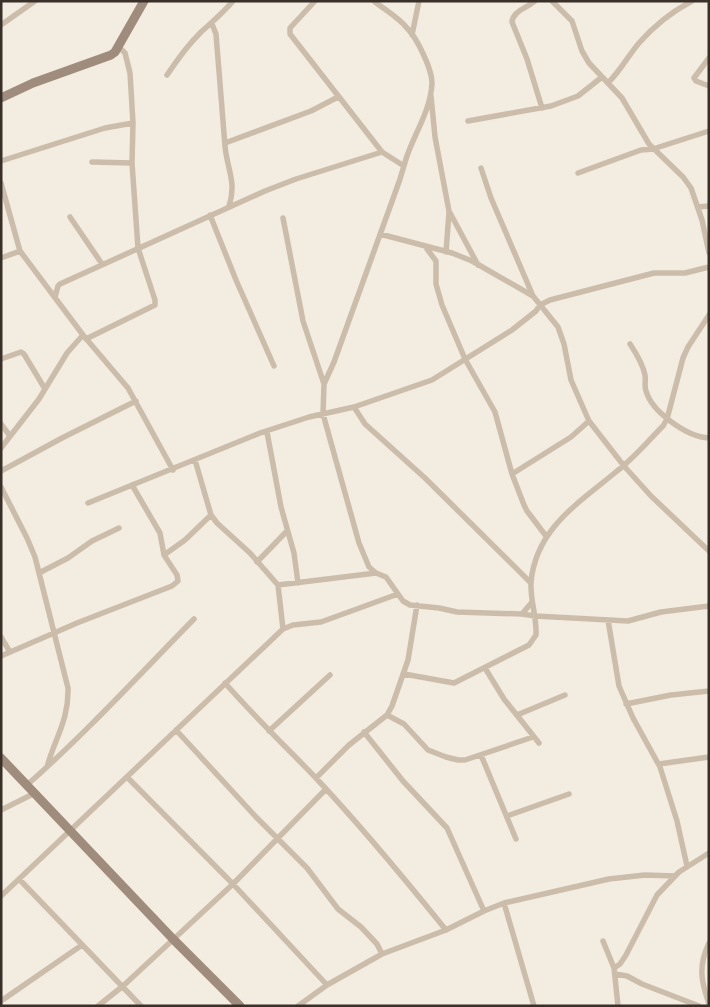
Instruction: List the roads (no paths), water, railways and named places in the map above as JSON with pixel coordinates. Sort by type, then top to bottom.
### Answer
[{"type":"street","points":[[1,25],[35,1]]},
{"type":"street","points":[[1,98],[33,83],[111,55],[144,1]]},
{"type":"street","points":[[166,76],[190,44],[233,1]]},
{"type":"street","points":[[315,1],[290,28],[290,34],[382,152],[404,166]]},
{"type":"street","points":[[324,384],[334,362],[430,93],[432,77],[412,35],[396,18],[374,1]]},
{"type":"street","points":[[412,35],[420,1]]},
{"type":"street","points":[[535,1],[515,14],[512,22],[542,108]]},
{"type":"street","points":[[552,1],[572,21],[582,51],[589,63],[622,98],[653,149],[683,177],[690,188],[698,207],[709,253]]},
{"type":"street","points":[[608,83],[620,71],[640,41],[680,8],[692,1]]},
{"type":"street","points":[[212,24],[216,34],[225,143],[233,184],[233,195],[229,206]]},
{"type":"street","points":[[1,448],[45,389],[67,353],[85,337],[155,305],[138,248],[132,163],[133,123],[128,58],[126,53],[118,46]]},
{"type":"street","points":[[709,58],[694,78],[696,81],[709,86]]},
{"type":"street","points":[[468,121],[551,106],[578,96],[602,77]]},
{"type":"street","points":[[430,93],[435,137],[449,211],[445,252],[436,261]]},
{"type":"street","points":[[225,143],[311,111],[338,97]]},
{"type":"street","points":[[1,161],[105,128],[133,123]]},
{"type":"street","points":[[578,173],[641,150],[653,149],[709,131]]},
{"type":"street","points":[[55,297],[60,284],[229,206],[296,179],[382,152]]},
{"type":"street","points":[[92,162],[132,163]]},
{"type":"street","points":[[481,168],[491,198],[533,296],[558,327],[564,344],[571,380],[589,421],[624,466],[651,496],[708,549]]},
{"type":"street","points":[[1,183],[20,251],[85,337],[128,388],[173,470]]},
{"type":"street","points":[[698,207],[709,206]]},
{"type":"street","points":[[449,211],[478,265]]},
{"type":"street","points":[[210,215],[274,366]]},
{"type":"street","points":[[70,217],[102,264]]},
{"type":"street","points":[[283,218],[303,321],[324,384],[324,414],[358,543],[369,567],[376,574]]},
{"type":"street","points":[[380,234],[445,252],[478,265],[533,296]]},
{"type":"street","points":[[426,247],[436,261],[436,284],[439,298],[465,359],[494,412],[512,474],[527,511],[546,536]]},
{"type":"street","points":[[1,258],[20,251]]},
{"type":"street","points":[[88,503],[267,432],[309,417],[354,407],[432,380],[512,330],[536,311],[540,305],[555,298],[654,273],[685,273],[709,267]]},
{"type":"street","points":[[404,674],[454,683],[529,645],[536,635],[531,582],[534,566],[546,536],[561,518],[624,466],[663,426],[667,420],[683,358],[692,340],[709,315]]},
{"type":"street","points":[[630,344],[644,370],[646,393],[667,420],[696,436],[709,438]]},
{"type":"street","points":[[1,358],[21,352],[24,354],[45,389]]},
{"type":"street","points":[[1,471],[136,401]]},
{"type":"street","points":[[354,407],[365,424],[425,478],[531,582]]},
{"type":"street","points":[[512,474],[570,438],[589,421]]},
{"type":"street","points":[[1,424],[10,436]]},
{"type":"street","points":[[267,432],[286,532],[294,553],[298,583]]},
{"type":"street","points":[[195,460],[212,515],[217,523],[250,553],[278,585],[283,629]]},
{"type":"street","points":[[1,656],[178,581],[164,555],[160,533],[132,485]]},
{"type":"street","points":[[1,487],[27,538],[39,572],[68,688],[64,722],[47,767]]},
{"type":"street","points":[[164,555],[186,540],[212,515]]},
{"type":"street","points":[[39,572],[68,558],[92,541],[120,528]]},
{"type":"street","points":[[257,562],[286,532]]},
{"type":"street","points":[[278,585],[376,574],[386,577],[403,601],[410,605],[468,613],[522,614],[628,621],[660,612],[709,606]]},
{"type":"street","points":[[1,896],[283,629],[293,625],[321,622],[398,594]]},
{"type":"street","points":[[522,614],[532,602]]},
{"type":"street","points":[[316,778],[364,732],[387,715],[404,674],[413,636],[416,605]]},
{"type":"street","points":[[26,784],[47,767],[194,619]]},
{"type":"street","points":[[608,620],[619,686],[626,704],[659,764],[671,801],[687,866]]},
{"type":"street","points":[[1,637],[10,652]]},
{"type":"street","points":[[484,668],[504,699],[539,744]]},
{"type":"street","points":[[269,731],[330,675]]},
{"type":"street","points":[[225,684],[316,778],[379,848],[446,930]]},
{"type":"street","points":[[626,704],[670,695],[709,691]]},
{"type":"street","points":[[517,715],[565,695]]},
{"type":"street","points":[[387,715],[404,724],[428,750],[458,760],[465,760],[533,737]]},
{"type":"street","points":[[176,730],[256,817],[307,868],[338,909],[361,927],[377,944],[382,954]]},
{"type":"street","points":[[364,732],[403,781],[448,828],[484,911]]},
{"type":"street","points":[[481,755],[516,839]]},
{"type":"street","points":[[659,764],[709,757]]},
{"type":"street","points":[[1,758],[173,939],[240,1006]]},
{"type":"street","points":[[126,777],[233,884],[326,985]]},
{"type":"street","points":[[98,1006],[123,986],[233,884],[325,790]]},
{"type":"street","points":[[1,810],[35,793]]},
{"type":"street","points":[[507,816],[569,794]]},
{"type":"street","points":[[615,971],[626,955],[657,895],[687,866],[709,853]]},
{"type":"street","points":[[298,1006],[326,985],[382,954],[446,930],[504,903],[609,880],[645,875],[675,876]]},
{"type":"street","points":[[19,879],[141,1006]]},
{"type":"street","points":[[504,903],[534,1006]]},
{"type":"street","points":[[603,941],[615,971],[618,1006]]},
{"type":"street","points":[[709,943],[703,956],[701,967],[704,991],[709,1004]]},
{"type":"street","points":[[1,1001],[82,945]]},
{"type":"street","points":[[615,971],[642,984],[699,1006]]}]
